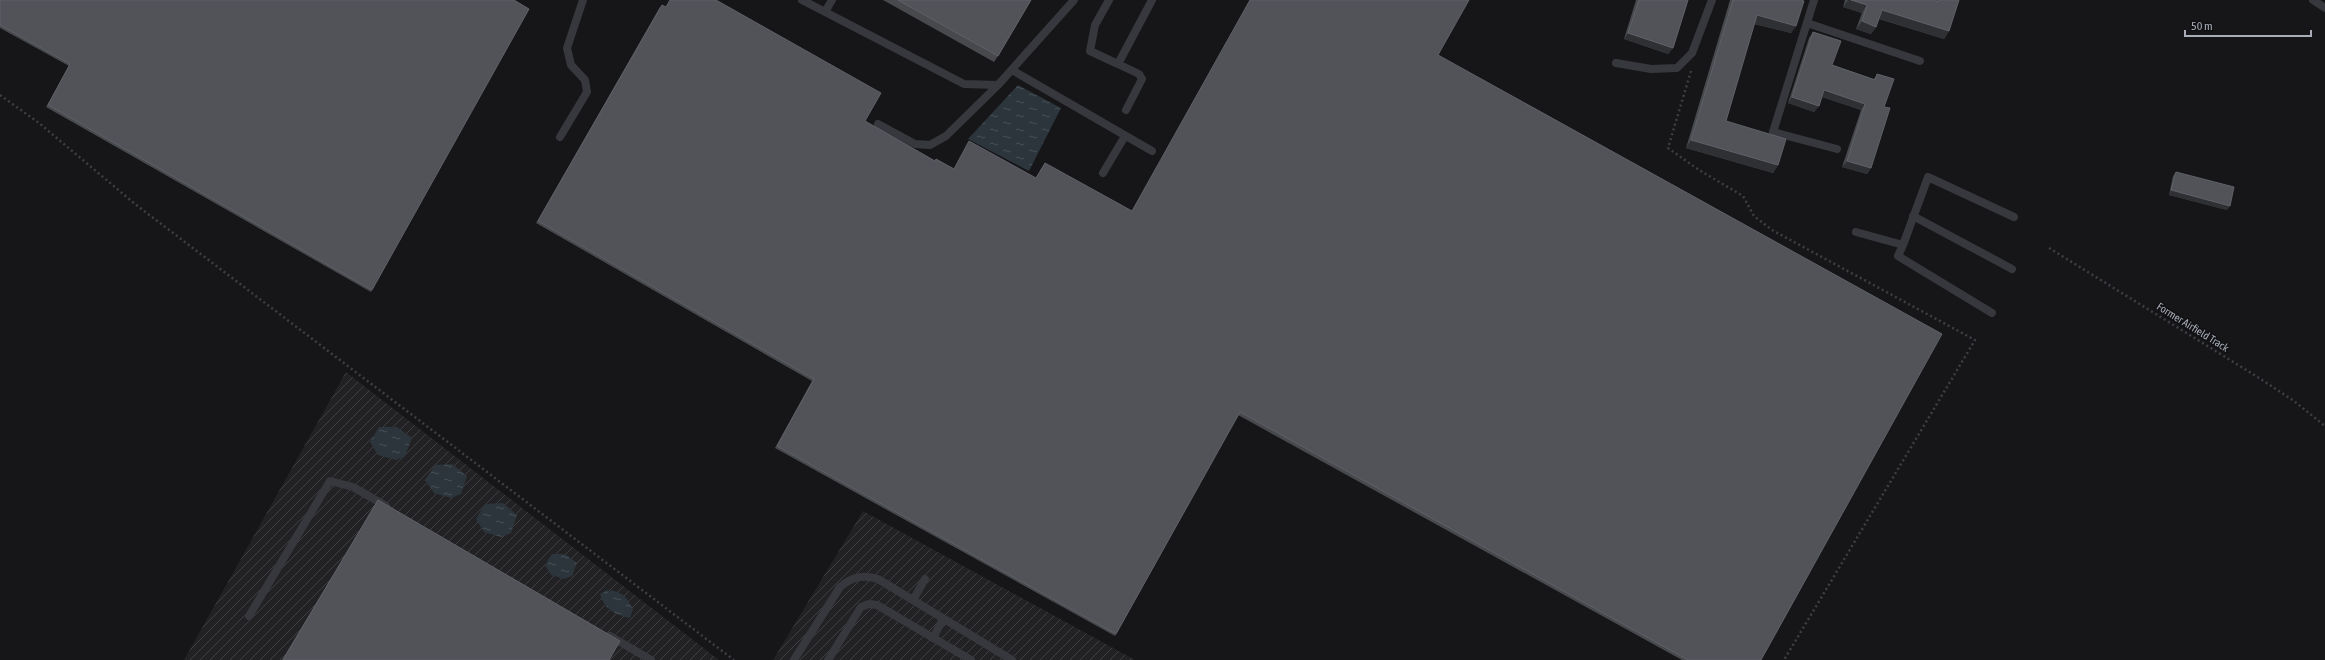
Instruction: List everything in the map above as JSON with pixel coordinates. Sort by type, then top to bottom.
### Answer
[{"type":"lane","points":[[560,137],[587,92],[585,80],[572,65],[567,48],[583,0]]},
{"type":"lane","points":[[802,0],[964,84],[998,85]]},
{"type":"lane","points":[[825,12],[832,0]]},
{"type":"lane","points":[[878,124],[915,144],[930,145],[946,136],[998,85],[1074,0]]},
{"type":"lane","points":[[1109,0],[1095,24],[1090,51],[1140,74],[1142,79],[1126,110]]},
{"type":"lane","points":[[1118,64],[1152,0]]},
{"type":"lane","points":[[1616,63],[1651,69],[1677,68],[1692,53],[1712,0]]},
{"type":"lane","points":[[1814,0],[1773,132],[1837,149]]},
{"type":"lane","points":[[2313,0],[2325,8]]},
{"type":"lane","points":[[1807,23],[1920,61]]},
{"type":"lane","points":[[1012,70],[1152,152]]},
{"type":"lane","points":[[1103,173],[1125,136]]},
{"type":"lane","points":[[1992,313],[1898,256],[1928,177],[2014,217]]},
{"type":"lane","points":[[1913,216],[2012,269]]},
{"type":"lane","points":[[1856,232],[1903,246]]},
{"type":"lane","points":[[249,616],[330,481],[353,487],[394,511]]},
{"type":"lane","points":[[794,660],[840,587],[852,578],[864,576],[878,579],[1012,660]]},
{"type":"lane","points":[[913,600],[925,579]]},
{"type":"lane","points":[[828,660],[861,607],[869,604],[877,605],[971,660]]},
{"type":"lane","points":[[933,638],[944,619]]},
{"type":"lane","points":[[604,632],[651,660]]},
{"type":"path","points":[[1693,66],[1668,148],[1699,170],[1744,196],[1754,216],[1772,230],[1975,340],[1784,660]]},
{"type":"path","points":[[0,94],[39,123],[135,204],[734,660]]},
{"type":"path","name":"Former Airfield Track","points":[[2049,248],[2256,376],[2294,401],[2325,426]]},
{"type":"shaded area","points":[[346,372],[719,660],[184,660]]},
{"type":"shaded area","points":[[863,511],[1135,660],[773,660]]},
{"type":"water","points":[[1018,85],[1061,108],[1029,171],[968,139]]},
{"type":"water","points":[[379,427],[397,427],[412,438],[405,456],[396,460],[378,455],[370,442]]},
{"type":"water","points":[[452,464],[467,476],[461,494],[451,498],[434,493],[425,480],[435,465]]},
{"type":"water","points":[[503,503],[517,515],[511,533],[501,537],[484,532],[476,519],[485,504]]},
{"type":"water","points":[[552,554],[565,554],[577,563],[572,576],[564,579],[551,575],[545,565]]},
{"type":"water","points":[[607,590],[620,593],[628,600],[633,609],[630,618],[615,613],[604,604],[600,594]]},
{"type":"building","points":[[0,0],[514,0],[529,9],[372,290],[48,105],[70,64],[0,25]]},
{"type":"building","points":[[670,0],[716,0],[881,93],[865,121],[935,161],[936,159],[954,169],[969,141],[1036,178],[1045,163],[1132,211],[1250,0],[1469,0],[1438,55],[1942,334],[1761,660],[1688,660],[1240,412],[1116,634],[777,446],[814,379],[538,221],[662,5],[666,7]]},
{"type":"building","points":[[898,0],[1031,0],[998,56]]},
{"type":"building","points":[[1639,0],[1688,0],[1673,48],[1628,33]]},
{"type":"building","points":[[1733,0],[1804,1],[1796,26],[1757,15],[1726,121],[1786,139],[1778,165],[1691,140]]},
{"type":"building","points":[[1851,0],[1932,0],[1938,2],[1938,0],[1959,0],[1949,31],[1882,10],[1876,27],[1862,21],[1867,5]]},
{"type":"building","points":[[1813,32],[1841,41],[1832,65],[1875,80],[1877,74],[1894,79],[1884,107],[1890,108],[1871,168],[1847,161],[1865,104],[1824,90],[1819,106],[1792,97]]},
{"type":"building","points":[[2176,172],[2234,187],[2230,206],[2171,190]]},
{"type":"building","points":[[378,500],[620,641],[609,660],[283,660]]}]
